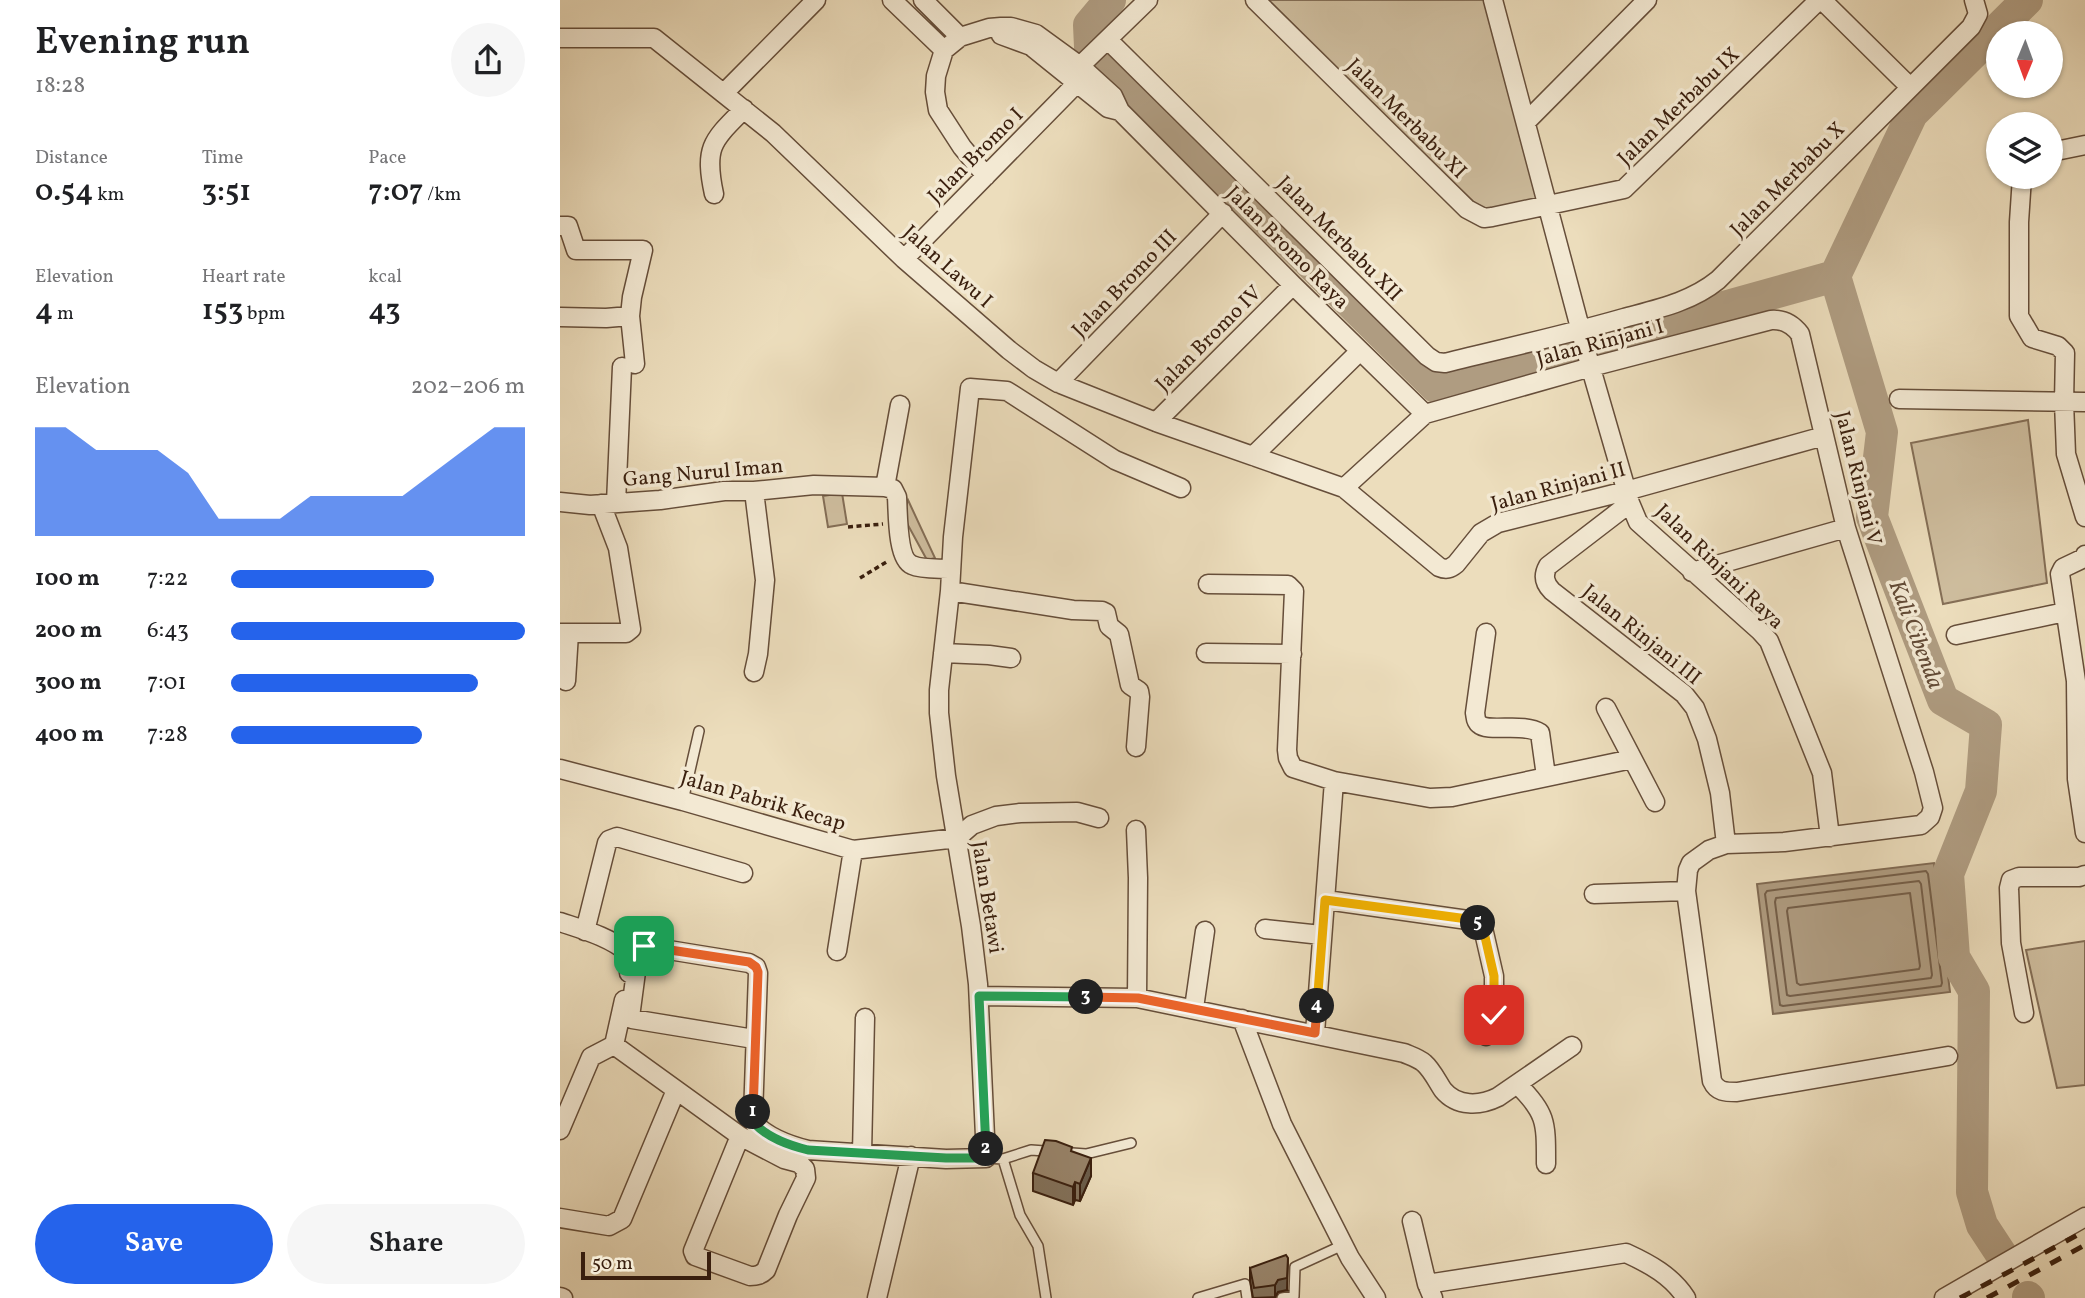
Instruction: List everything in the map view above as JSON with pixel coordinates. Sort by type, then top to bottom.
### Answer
[{"type":"street","points":[[724,93],[816,0]]},
{"type":"street","points":[[892,0],[944,50]]},
{"type":"street","points":[[923,0],[968,34],[944,50],[936,76],[935,92],[938,110],[962,147],[986,176]]},
{"type":"street","name":"Jalan Bromo I","points":[[904,259],[986,176],[1104,43],[1148,0]]},
{"type":"street","name":"Jalan Merbabu XI","points":[[1255,0],[1467,209],[1478,216],[1492,218],[1548,206]]},
{"type":"street","name":"Jalan Rinjani Raya","points":[[1493,0],[1582,334],[1628,497],[1638,522],[1760,631],[1774,650],[1822,773],[1830,837]]},
{"type":"street","points":[[1526,122],[1647,0]]},
{"type":"street","points":[[1821,0],[1910,87]]},
{"type":"street","name":"Jalan Merbabu IX","points":[[1548,206],[1624,189],[1821,0]]},
{"type":"street","name":"Jalan Merbabu X","points":[[1582,334],[1679,303],[1703,292],[1718,280],[1976,21],[1978,14],[1974,0]]},
{"type":"street","name":"Jalan Bromo Raya","points":[[968,34],[998,34],[1031,46],[1081,70],[1108,108],[1121,111],[1425,414]]},
{"type":"street","name":"Jalan Lawu I","points":[[560,38],[654,38],[773,133],[904,259],[1009,349],[1058,383],[1156,422],[1344,488]]},
{"type":"street","name":"Jalan Merbabu XII","points":[[1104,43],[1432,360],[1446,363],[1582,334]]},
{"type":"street","points":[[714,194],[710,172],[711,150],[715,139],[744,109]]},
{"type":"street","points":[[2063,150],[2085,145]]},
{"type":"street","points":[[2021,189],[2019,316],[2032,338],[2058,346],[2065,353],[2066,454],[2085,517]]},
{"type":"street","name":"Jalan Bromo III","points":[[1058,383],[1223,213]]},
{"type":"street","points":[[560,226],[568,226],[576,250],[643,250],[632,298],[629,366],[609,504],[631,629],[626,633],[565,633],[566,681]]},
{"type":"street","name":"Jalan Bromo IV","points":[[1156,422],[1293,285]]},
{"type":"street","points":[[560,317],[630,316]]},
{"type":"street","name":"Jalan Rinjani I","points":[[1425,414],[1590,362],[1771,320],[1788,323]]},
{"type":"street","name":"Jalan Rinjani V","points":[[1788,323],[1800,334],[1846,528],[1918,751],[1933,808],[1930,817],[1922,825],[1830,837]]},
{"type":"street","points":[[1253,456],[1360,351]]},
{"type":"street","name":"Jalan Betawi","points":[[995,1158],[971,926],[946,776],[939,713],[953,537],[970,388],[1007,391],[1115,460],[1181,488]]},
{"type":"street","points":[[1899,399],[2085,402]]},
{"type":"street","points":[[900,405],[885,487],[895,491],[902,553],[913,566],[951,569]]},
{"type":"street","points":[[1344,488],[1425,414]]},
{"type":"street","name":"Jalan Rinjani II","points":[[1344,488],[1439,567],[1445,569],[1456,564],[1481,533],[1498,523],[1628,497],[1824,436]]},
{"type":"street","name":"Gang Nurul Iman","points":[[560,502],[609,504],[724,491],[814,485],[885,487]]},
{"type":"street","points":[[754,491],[765,580],[754,672]]},
{"type":"street","name":"Jalan Rinjani III","points":[[1628,497],[1548,566],[1544,573],[1545,580],[1552,591],[1684,694],[1695,708],[1707,739],[1717,780],[1726,844]]},
{"type":"street","points":[[1692,572],[1846,528]]},
{"type":"street","points":[[2085,557],[2063,569],[2060,574],[2076,681],[2077,779],[2085,833]]},
{"type":"street","points":[[1208,584],[1288,585],[1293,588],[1288,758],[1293,768],[1334,780],[1430,798],[1452,797],[1632,759]]},
{"type":"street","points":[[950,591],[1106,613],[1109,626],[1119,634],[1130,685],[1139,691],[1136,747]]},
{"type":"street","points":[[1956,635],[2065,612]]},
{"type":"street","points":[[1486,633],[1476,720],[1485,727],[1530,728],[1540,733],[1546,776]]},
{"type":"street","points":[[943,653],[989,654],[1011,658]]},
{"type":"street","points":[[1206,653],[1292,654]]},
{"type":"street","points":[[1606,708],[1655,802]]},
{"type":"street","name":"Jalan Pabrik Kecap","points":[[560,769],[853,850],[957,838]]},
{"type":"street","points":[[1315,1033],[1334,780]]},
{"type":"street","points":[[957,838],[972,825],[996,816],[1077,812],[1099,818]]},
{"type":"street","points":[[1136,830],[1138,998]]},
{"type":"street","points":[[585,931],[607,843],[612,838],[617,837],[743,873]]},
{"type":"street","points":[[1830,837],[1726,844],[1709,850],[1691,863],[1686,891],[1712,1081],[1724,1092],[1737,1092],[1948,1056]]},
{"type":"street","points":[[837,951],[853,850]]},
{"type":"street","points":[[2024,1013],[2011,943],[2011,880],[2019,877],[2085,875]]},
{"type":"street","points":[[1594,894],[1686,891]]},
{"type":"street","points":[[1325,900],[1475,920],[1483,928],[1494,976],[1494,1015],[1486,1036]]},
{"type":"street","points":[[560,922],[612,941],[630,954],[631,961],[614,1045]]},
{"type":"street","points":[[1265,929],[1321,935]]},
{"type":"street","points":[[1194,1008],[1205,931]]},
{"type":"street","points":[[754,1039],[635,1021],[630,1017],[639,949],[644,946],[749,962],[756,967],[758,972],[753,1116],[757,1127],[786,1144],[808,1150],[911,1157],[995,1158]]},
{"type":"street","points":[[979,996],[1138,998],[1315,1033],[1418,1058],[1446,1093],[1463,1103],[1473,1104],[1488,1102],[1572,1046]]},
{"type":"street","points":[[862,1153],[865,1018]]},
{"type":"street","points":[[1242,1019],[1282,1124],[1343,1245],[1376,1298]]},
{"type":"street","points":[[614,1045],[740,1136],[784,1159],[799,1163],[805,1169],[806,1178],[766,1270],[755,1276],[695,1256],[693,1251],[740,1136]]},
{"type":"street","points":[[560,1130],[591,1056],[614,1045]]},
{"type":"street","points":[[1517,1084],[1532,1099],[1542,1115],[1546,1164]]},
{"type":"street","points":[[560,1218],[609,1226],[622,1219],[676,1090]]},
{"type":"street","points":[[877,1298],[911,1157]]},
{"type":"street","points":[[1944,1298],[2085,1217]]},
{"type":"street","points":[[1412,1221],[1430,1291],[1626,1253],[1651,1265],[1677,1284],[1686,1298]]},
{"type":"lane","points":[[683,801],[699,731]]},
{"type":"lane","points":[[1046,1298],[1038,1246],[1020,1215],[995,1158],[1031,1150],[1086,1153],[1131,1143]]},
{"type":"lane","points":[[1282,1298],[1294,1296],[1295,1266],[1343,1245]]},
{"type":"lane","points":[[1198,1298],[1245,1284],[1247,1298]]},
{"type":"path","points":[[848,527],[899,522]]},
{"type":"path","points":[[860,578],[902,553]]},
{"type":"shaded area","points":[[1264,0],[1486,0],[1539,200],[1482,210]]},
{"type":"shaded area","points":[[2028,420],[2047,583],[1943,604],[1911,443]]},
{"type":"shaded area","points":[[842,493],[847,524],[828,527],[823,496]]},
{"type":"shaded area","points":[[908,500],[935,558],[927,560],[903,516]]},
{"type":"shaded area","points":[[2085,941],[2085,1085],[2057,1088],[2026,950]]},
{"type":"water","points":[[1934,863],[1950,992],[1773,1014],[1757,884]]},
{"type":"building","points":[[1045,1140],[1072,1147],[1071,1151],[1091,1158],[1080,1184],[1075,1182],[1073,1187],[1033,1173]]},
{"type":"building","points":[[1286,1255],[1287,1278],[1278,1280],[1275,1285],[1254,1288],[1250,1268]]},
{"type":"waterway","points":[[1110,0],[1089,25],[1090,47],[1436,387],[1835,276],[1912,114],[2027,0]]},
{"type":"waterway","name":"Kali Cibenda","points":[[1835,276],[1882,432],[1872,517],[1943,700],[1986,725],[1981,791],[1948,874],[1954,957],[1974,991],[1972,1192],[1982,1225],[2001,1254]]},
{"type":"railway","points":[[1960,1298],[2085,1231]]},
{"type":"railway","points":[[1987,1298],[2085,1245]]},
{"type":"route","points":[[644,946],[749,962],[756,967],[754,1123],[786,1144],[808,1150],[986,1158],[979,996],[1138,998],[1315,1033],[1325,900],[1475,920],[1483,928],[1494,976],[1494,1015]]}]
